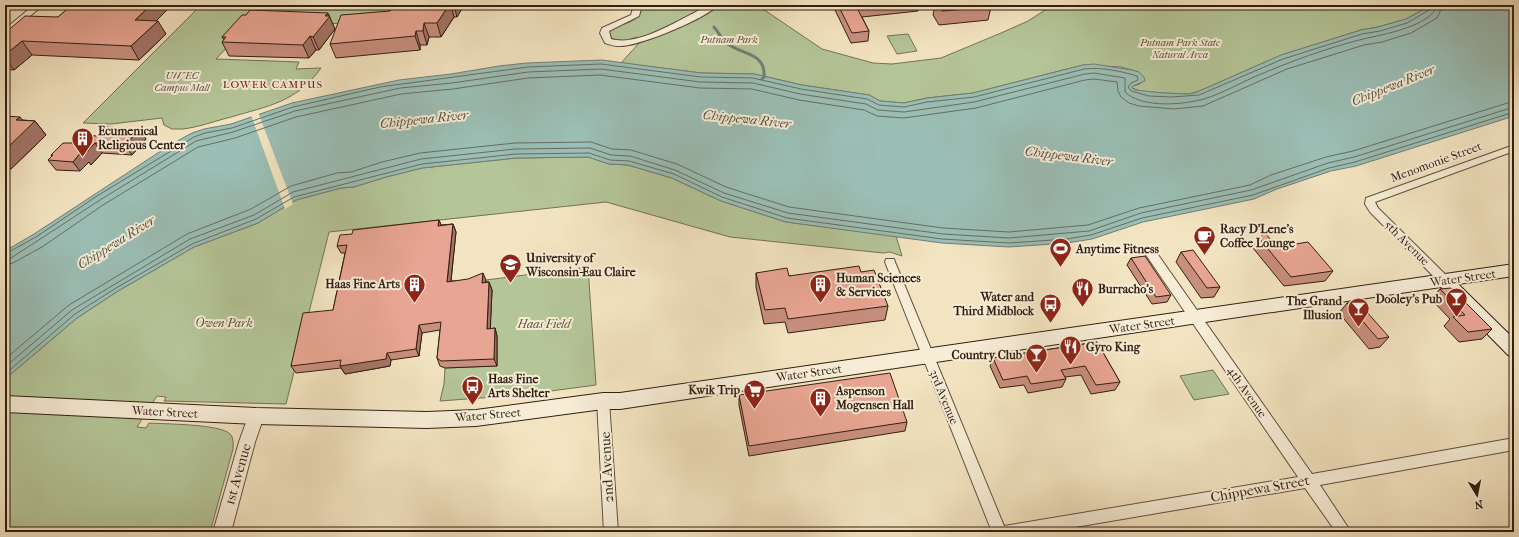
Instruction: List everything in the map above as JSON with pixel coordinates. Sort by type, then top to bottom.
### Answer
[{"type":"main road","name":"Water Street","points":[[5,404],[156,412],[374,420],[469,418],[603,401],[620,401],[1514,270]]},
{"type":"main road","name":"5th Avenue","points":[[1446,280],[1514,350]]},
{"type":"street","points":[[5,33],[39,5]]},
{"type":"street","points":[[638,5],[635,16],[609,27],[604,33],[608,41],[613,43],[629,43],[679,24],[714,5]]},
{"type":"street","name":"Menomonie Street","points":[[1370,204],[1370,200],[1375,198],[1514,148]]},
{"type":"street","name":"5th Avenue","points":[[1370,204],[1374,210],[1446,280]]},
{"type":"street","name":"4th Avenue","points":[[1150,252],[1344,532]]},
{"type":"street","name":"3rd Avenue","points":[[890,262],[999,532]]},
{"type":"street","name":"2nd Avenue","points":[[603,401],[611,532]]},
{"type":"street","name":"1st Avenue","points":[[222,532],[247,442],[256,416]]},
{"type":"street","name":"Chippewa Street","points":[[1006,532],[1309,481],[1514,444]]},
{"type":"green space","name":"UWEC Campus Mall","points":[[201,5],[405,5],[383,25],[252,21],[216,59],[299,62],[296,69],[321,68],[312,79],[292,96],[269,106],[183,129],[172,129],[164,125],[162,118],[111,124],[83,123]]},
{"type":"green space","name":"Putnam Park State Natural Area","points":[[643,5],[714,5],[760,7],[822,49],[873,63],[892,64],[941,58],[1028,21],[1053,5],[1432,5],[1406,19],[1361,30],[1282,55],[1197,92],[1189,94],[1140,91],[1132,88],[1133,86],[1140,84],[1139,72],[1121,67],[1083,65],[973,93],[927,98],[904,103],[880,101],[869,95],[802,85],[754,74],[701,73],[621,63],[640,42],[637,37],[625,41],[612,39],[609,31],[634,20]]},
{"type":"green space","points":[[908,34],[917,51],[897,54],[887,36]]},
{"type":"green space","name":"Owen Park","points":[[588,157],[609,164],[628,165],[672,178],[721,201],[786,222],[896,236],[902,256],[890,252],[883,253],[730,237],[606,202],[329,232],[286,404],[164,401],[166,397],[157,396],[137,427],[146,428],[149,423],[192,425],[216,428],[230,434],[233,441],[233,449],[210,532],[5,532],[5,379],[77,318],[118,291],[194,247],[258,223],[296,200],[341,188],[354,187],[422,168],[516,158]]},
{"type":"green space","name":"Haas Field","points":[[588,267],[596,385],[521,395],[440,401],[444,384],[445,368],[497,366],[475,339],[490,325],[492,290],[484,290],[486,280]]},
{"type":"green space","points":[[1213,370],[1229,394],[1194,400],[1180,376]]},
{"type":"water","name":"Chippewa River","points":[[1432,5],[1514,5],[1514,116],[1356,166],[1331,171],[1277,189],[1254,199],[1143,222],[1092,239],[1067,243],[1009,247],[942,243],[786,222],[721,201],[672,178],[628,165],[609,164],[588,157],[516,158],[422,168],[354,187],[341,188],[296,200],[258,223],[194,247],[118,291],[77,318],[5,379],[5,251],[34,234],[170,145],[192,133],[231,124],[292,103],[399,80],[451,74],[499,66],[527,63],[602,60],[701,73],[754,74],[802,85],[869,95],[880,101],[904,103],[927,98],[973,93],[1083,65],[1094,64],[1139,72],[1144,77],[1145,81],[1133,86],[1132,88],[1135,90],[1189,94],[1197,92],[1281,55],[1361,30],[1406,19]]},
{"type":"pier","points":[[258,112],[293,204],[285,209],[251,115]]},
{"type":"building","points":[[72,5],[151,5],[135,20],[158,21],[131,46],[22,41],[5,55],[5,33],[25,16],[58,17]]},
{"type":"building","points":[[394,5],[449,5],[437,23],[424,23],[423,31],[416,31],[415,36],[330,44],[341,15],[390,11]]},
{"type":"building","points":[[838,5],[888,5],[857,8],[869,31],[852,33]]},
{"type":"building","points":[[938,5],[990,5],[991,7],[942,11]]},
{"type":"building","points":[[250,10],[328,13],[325,16],[330,16],[313,37],[310,36],[303,45],[222,42],[226,37],[222,37],[242,15],[246,15]]},
{"type":"building","points":[[5,116],[20,117],[16,120],[35,121],[5,150]]},
{"type":"building","points":[[106,127],[140,129],[125,145],[95,143],[84,155],[82,151],[73,162],[48,160],[63,143],[79,143],[76,135],[98,136]]},
{"type":"building","name":"Haas Fine Arts","points":[[439,220],[438,226],[453,224],[447,282],[468,279],[483,273],[482,283],[489,282],[487,329],[495,328],[494,359],[441,361],[437,358],[441,322],[419,325],[416,349],[387,353],[386,359],[340,366],[341,360],[291,366],[303,313],[333,310],[347,245],[337,246],[340,235],[352,234],[353,230]]},
{"type":"building","points":[[1265,233],[1277,247],[1308,242],[1333,271],[1291,277],[1259,238]]},
{"type":"building","points":[[1193,250],[1220,287],[1207,288],[1181,252]]},
{"type":"building","points":[[1145,256],[1171,295],[1156,297],[1131,258]]},
{"type":"building","name":"Human Sciences & Services","points":[[859,266],[861,272],[874,270],[888,306],[788,319],[785,308],[765,310],[756,273],[787,268],[789,276]]},
{"type":"building","points":[[1451,288],[1492,329],[1468,332],[1453,317],[1465,315],[1440,289]]},
{"type":"building","points":[[1358,302],[1389,337],[1378,339],[1347,303]]},
{"type":"building","points":[[1097,342],[1120,382],[1096,385],[1085,366],[1061,370],[1066,379],[1031,384],[1027,376],[1003,380],[993,358]]},
{"type":"building","name":"Aspenson Mogensen Hall","points":[[890,373],[907,422],[749,446],[739,395]]},
{"type":"waterway","points":[[714,27],[726,42],[734,48],[752,56],[761,63],[764,69],[764,77],[762,79]]},
{"type":"place","name":"Ecumenical Religious Center","points":[[82,158]]},
{"type":"place","name":"Racy D'Lene's Coffee Lounge","points":[[1204,256]]},
{"type":"place","name":"Anytime Fitness","points":[[1060,268]]},
{"type":"place","name":"University of Wisconsin-Eau Claire","points":[[510,284]]},
{"type":"place","name":"Haas Fine Arts","points":[[415,304]]},
{"type":"place","name":"Human Sciences & Services","points":[[820,304]]},
{"type":"place","name":"Burracho's","points":[[1083,308]]},
{"type":"place","name":"Dooley's Pub","points":[[1457,318]]},
{"type":"place","name":"Water and Third Midblock","points":[[1050,324]]},
{"type":"place","name":"The Grand Illusion","points":[[1358,328]]},
{"type":"place","name":"Gyro King","points":[[1071,366]]},
{"type":"place","name":"Country Club","points":[[1037,374]]},
{"type":"place","name":"Haas Fine Arts Shelter","points":[[472,406]]},
{"type":"place","name":"Kwik Trip","points":[[755,410]]},
{"type":"place","name":"Aspenson Mogensen Hall","points":[[821,418]]},
{"type":"district","name":"LOWER CAMPUS","points":[[273,84]]},
{"type":"park label","name":"Putnam Park","points":[[729,40]]}]
